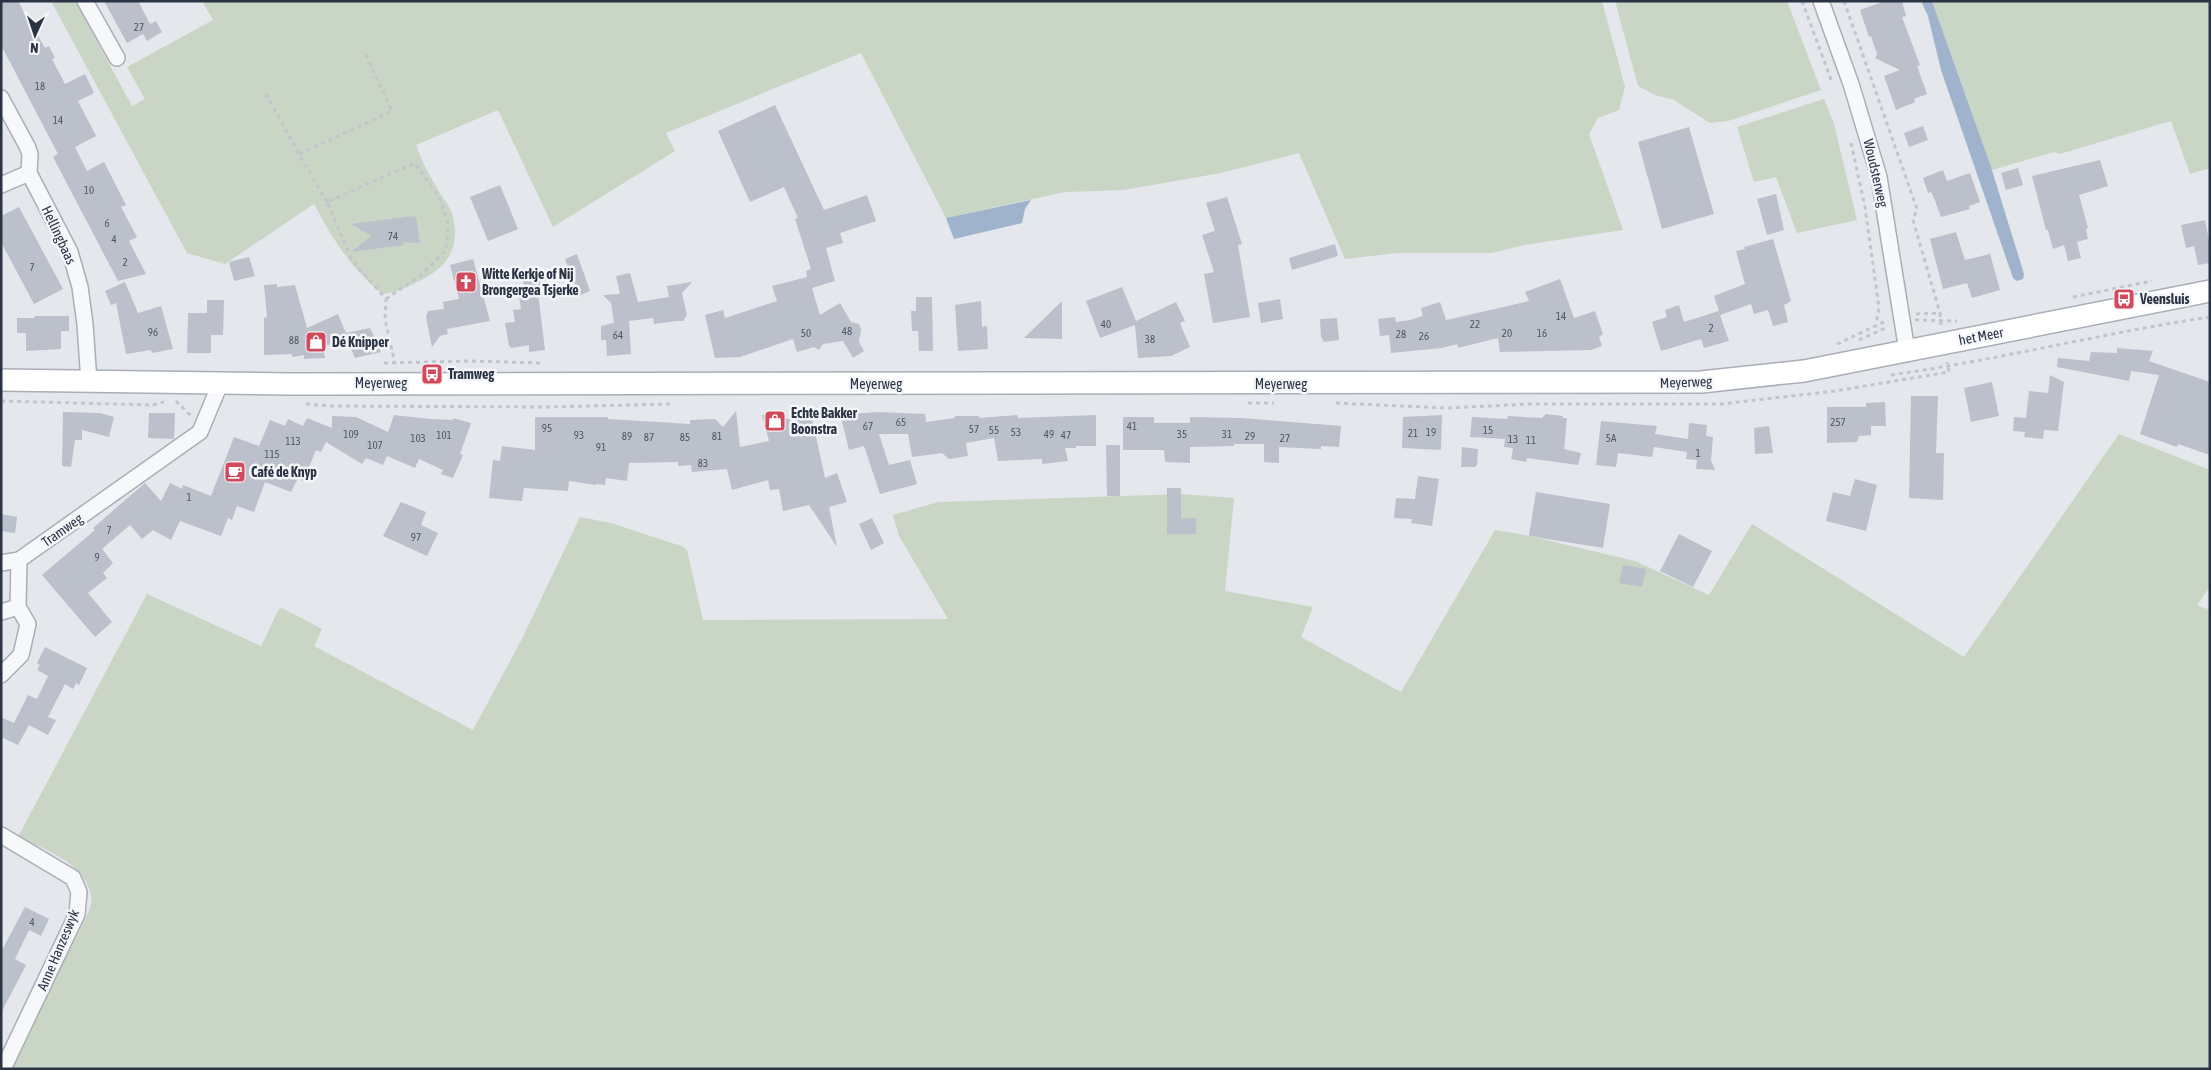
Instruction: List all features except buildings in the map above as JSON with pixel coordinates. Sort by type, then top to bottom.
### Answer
[{"type":"main road","name":"het Meer","points":[[1751,378],[1804,371],[2210,291]]},
{"type":"main road","name":"Meyerweg","points":[[1,380],[220,384],[1662,384],[1751,378]]},
{"type":"street","points":[[85,1],[117,58]]},
{"type":"street","name":"Woudsterweg","points":[[1821,1],[1851,84],[1879,177],[1907,351]]},
{"type":"street","name":"Hellingbaas","points":[[1,98],[30,154],[29,173],[70,252],[80,287],[89,382]]},
{"type":"street","points":[[1,185],[29,173]]},
{"type":"street","name":"Tramweg","points":[[1,563],[19,560],[200,432],[220,384]]},
{"type":"street","points":[[1,675],[21,655],[28,624],[18,607],[19,560]]},
{"type":"street","points":[[1,612],[18,607]]},
{"type":"street","name":"Anne Hanzeswyk","points":[[1,835],[73,878],[79,892],[76,914],[3,1069]]},
{"type":"path","points":[[1802,1],[1834,90]]},
{"type":"path","points":[[1844,1],[1917,209],[1913,220],[1940,313]]},
{"type":"path","points":[[299,154],[392,111],[364,51]]},
{"type":"path","points":[[266,94],[327,202],[352,260],[386,299],[386,319],[390,346]]},
{"type":"path","points":[[1833,346],[1876,325],[1879,308],[1865,207],[1848,134]]},
{"type":"path","points":[[327,202],[415,163],[440,199],[448,224],[446,250],[421,275],[386,299]]},
{"type":"path","name":"het Meer","points":[[1902,373],[1970,362],[2150,326],[2210,317]]},
{"type":"path","points":[[1902,323],[1940,319]]},
{"type":"path","points":[[379,363],[469,361],[546,363]]},
{"type":"path","points":[[174,398],[202,427]]},
{"type":"green space","points":[[51,1],[75,1],[132,106],[145,99],[127,67],[213,20],[202,1],[1602,1],[1625,87],[1619,110],[1598,118],[1589,134],[1623,230],[1524,245],[1492,253],[1398,253],[1345,259],[1299,153],[1221,173],[1124,190],[1065,192],[946,218],[861,53],[666,133],[675,151],[553,227],[498,110],[416,145],[430,176],[451,211],[455,229],[455,240],[448,258],[434,272],[402,289],[382,294],[351,263],[328,230],[314,204],[225,264],[187,253]]},
{"type":"green space","points":[[1615,1],[1787,1],[1821,90],[1728,121],[1710,123],[1674,100],[1655,95],[1638,86]]},
{"type":"green space","points":[[1932,1],[2210,1],[2210,168],[2190,174],[2171,121],[2060,154],[2054,152],[1992,170]]},
{"type":"green space","points":[[1824,99],[1834,124],[1857,220],[1797,233],[1776,177],[1754,182],[1737,127]]},
{"type":"green space","points":[[2119,434],[2210,470],[2210,587],[2197,605],[2210,610],[2210,1069],[6,1069],[81,928],[92,899],[87,884],[72,865],[51,852],[18,837],[147,594],[261,646],[279,609],[282,608],[322,629],[314,646],[473,730],[522,639],[580,517],[611,523],[684,547],[687,550],[703,620],[948,619],[899,536],[893,515],[938,502],[1182,494],[1234,498],[1225,591],[1313,607],[1301,637],[1401,692],[1495,530],[1525,535],[1635,561],[1709,595],[1752,524],[1964,657]]},
{"type":"water","points":[[1921,1],[1932,1],[1991,167],[2024,274],[2023,279],[2017,281],[2013,278],[1941,70],[1928,16]]},
{"type":"water","points":[[1031,200],[1025,209],[1022,223],[954,239],[946,218]]},
{"type":"place","name":"Witte Kerkje of Nij Brongergea Tsjerke","points":[[466,282]]},
{"type":"place","name":"Veensluis","points":[[2124,299]]},
{"type":"place","name":"Dé Knipper","points":[[316,342]]},
{"type":"place","name":"Tramweg","points":[[432,374]]},
{"type":"place","name":"Echte Bakker Boonstra","points":[[775,421]]},
{"type":"place","name":"Café de Knyp","points":[[235,472]]}]
